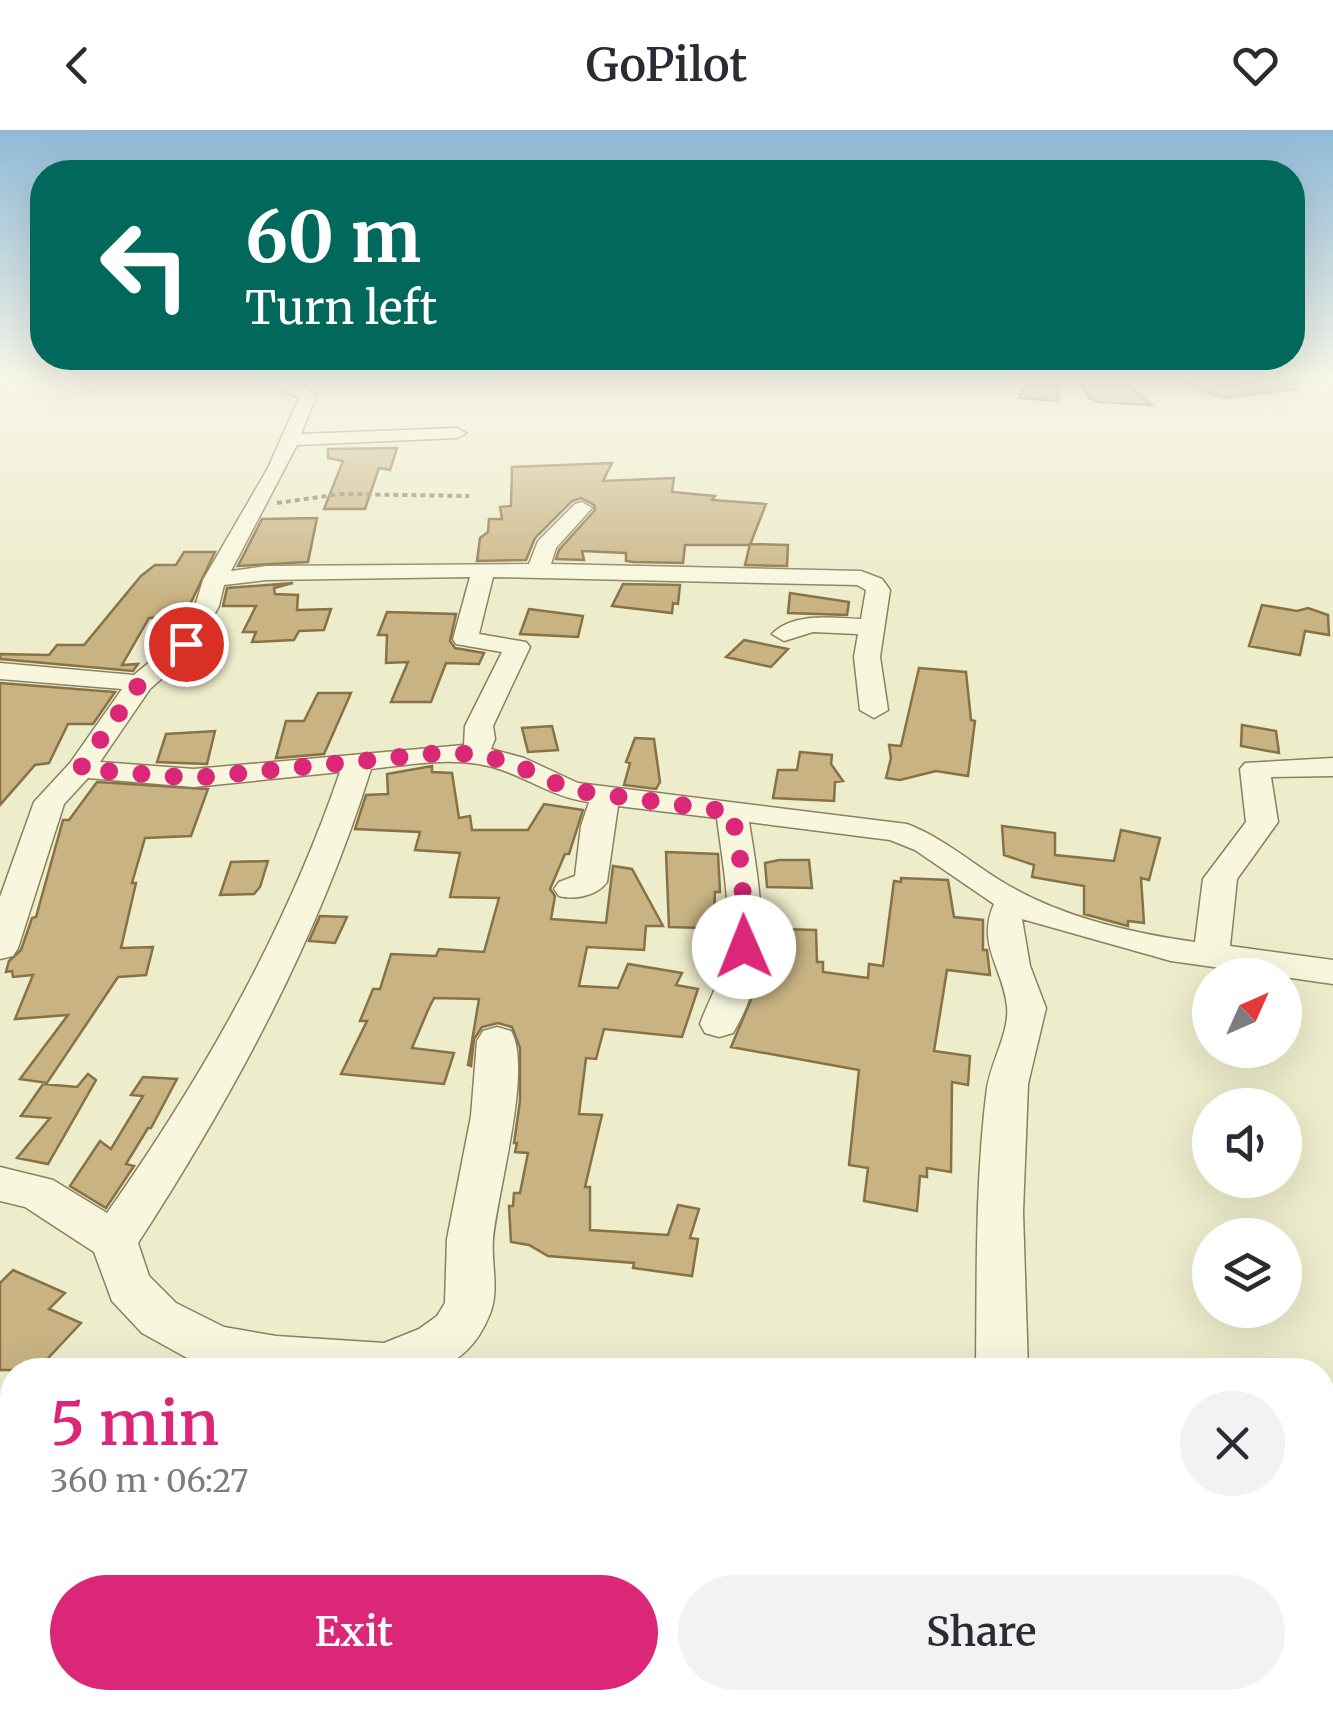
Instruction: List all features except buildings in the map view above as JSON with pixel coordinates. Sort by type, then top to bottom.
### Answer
[{"type":"street","points":[[0,948],[49,802],[80,769],[140,683],[186,644],[207,606],[214,580],[260,506],[287,450]]},
{"type":"street","points":[[537,570],[546,546],[582,508]]},
{"type":"street","points":[[214,580],[266,573],[537,570],[860,578],[878,590],[868,657],[874,710]]},
{"type":"street","points":[[474,754],[481,739],[479,726],[518,647],[465,638],[484,571]]},
{"type":"street","points":[[784,634],[811,625],[872,627]]},
{"type":"street","points":[[0,671],[140,683]]},
{"type":"street","points":[[80,769],[194,778],[440,753],[474,754],[514,764],[571,790],[896,831],[926,843],[1012,902],[1046,917],[1171,950],[1333,972]]},
{"type":"street","points":[[114,1241],[179,1147],[301,921],[344,812],[358,764]]},
{"type":"street","points":[[1211,956],[1220,879],[1262,822],[1256,769],[1333,767]]},
{"type":"street","points":[[571,888],[590,882],[596,865],[595,823],[599,808],[609,795]]},
{"type":"street","points":[[719,1024],[727,994],[740,970],[744,947],[742,870],[732,812]]},
{"type":"street","points":[[1002,1358],[1000,1212],[1008,1084],[1027,1008],[1012,966],[1003,923],[1012,902]]},
{"type":"street","points":[[410,1358],[433,1350],[464,1320],[470,1283],[470,1240],[498,1071],[497,1041]]},
{"type":"street","points":[[0,1184],[37,1192],[114,1241],[130,1286],[159,1318],[216,1348],[271,1358]]},
{"type":"path","points":[[260,506],[340,494],[469,496]]},
{"type":"route","points":[[186,644],[140,683],[80,769],[194,778],[440,753],[478,754],[514,764],[571,790],[732,812],[742,870],[744,947]]}]
